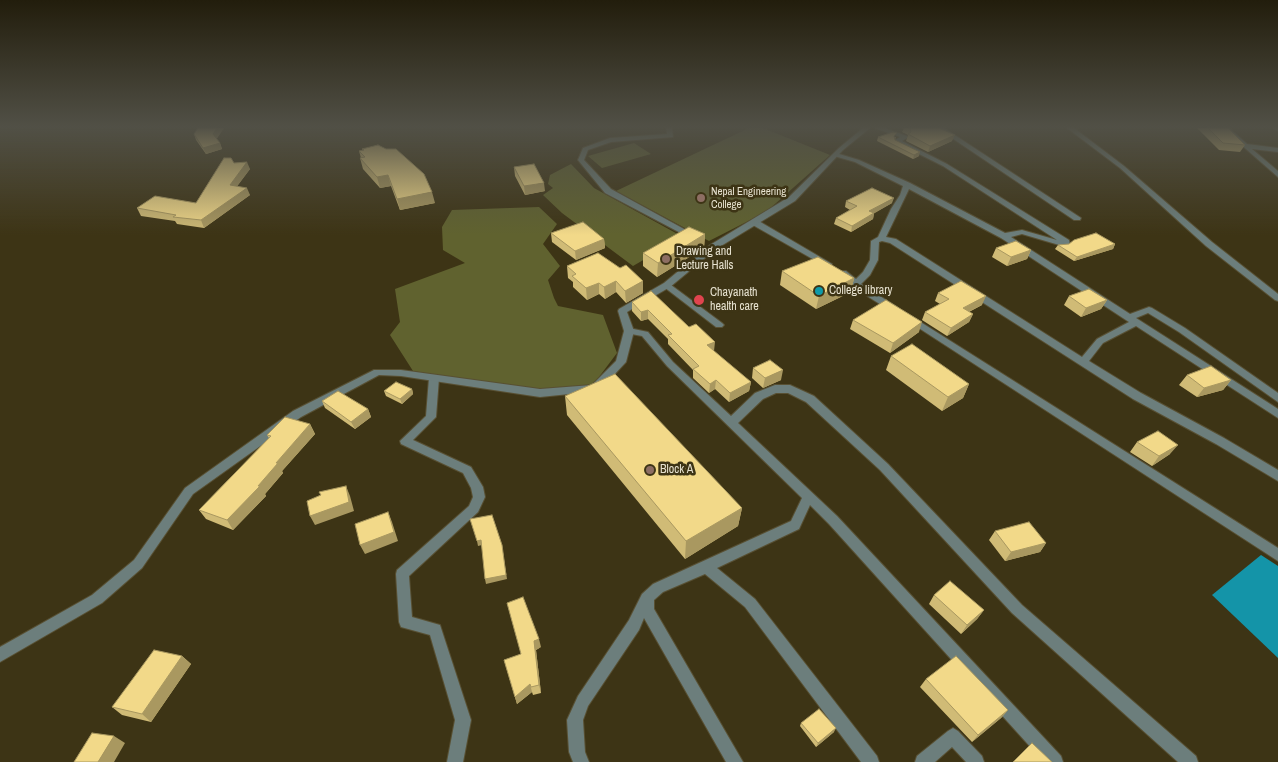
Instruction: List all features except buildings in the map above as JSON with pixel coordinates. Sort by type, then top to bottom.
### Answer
[{"type":"street","points":[[584,164],[608,191],[698,240]]},
{"type":"street","points":[[0,655],[97,599],[138,564],[189,491],[297,414],[377,372],[540,393],[595,388],[621,362],[629,331],[622,311],[667,286],[709,246],[792,200],[827,164]]},
{"type":"street","points":[[862,164],[1004,236],[1278,414]]},
{"type":"street","points":[[941,164],[1066,242],[1066,244],[1022,232],[1004,236]]},
{"type":"street","points":[[995,164],[1077,218]]},
{"type":"street","points":[[1117,164],[1197,234],[1278,298]]},
{"type":"street","points":[[1265,164],[1278,175]]},
{"type":"street","points":[[881,238],[888,221],[904,195],[907,185]]},
{"type":"street","points":[[754,222],[838,268],[856,284],[1278,555]]},
{"type":"street","points":[[856,284],[867,273],[874,260],[875,241],[881,238],[893,241],[1137,396],[1278,476]]},
{"type":"street","points":[[667,286],[719,325]]},
{"type":"street","points":[[1083,362],[1100,341],[1149,310],[1182,330],[1278,398]]},
{"type":"street","points":[[629,331],[645,334],[670,364],[833,520],[1055,762]]},
{"type":"street","points":[[434,378],[430,417],[406,441],[467,470],[477,487],[480,497],[474,509],[402,574],[406,622],[435,630],[463,720],[455,762]]},
{"type":"street","points":[[732,422],[759,396],[775,390],[790,389],[810,400],[884,467],[1017,609],[1190,762]]},
{"type":"street","points":[[581,762],[576,752],[575,720],[583,701],[634,625],[647,598],[658,588],[795,525],[808,497]]},
{"type":"street","points":[[706,567],[750,602],[795,664],[871,762]]},
{"type":"street","points":[[647,598],[647,610],[736,762]]},
{"type":"street","points":[[923,762],[953,736],[976,762]]},
{"type":"green space","points":[[571,164],[594,188],[683,237],[633,266],[562,213],[543,195],[553,188],[548,184],[550,175]]},
{"type":"green space","points":[[597,164],[618,164],[602,168]]},
{"type":"green space","points":[[674,164],[820,164],[766,212],[709,241],[616,191]]},
{"type":"green space","points":[[539,207],[557,224],[543,244],[560,266],[548,280],[558,306],[603,315],[617,353],[590,389],[542,394],[413,371],[390,335],[400,322],[395,289],[465,263],[443,250],[442,227],[452,210]]},
{"type":"water","points":[[1261,555],[1278,566],[1278,658],[1212,595]]},
{"type":"place","name":"Nepal Engineering College","points":[[701,198]]},
{"type":"place","name":"Drawing and Lecture Halls","points":[[666,259]]},
{"type":"place","name":"College library","points":[[819,291]]},
{"type":"place","name":"Chayanath health care","points":[[699,300]]},
{"type":"place","name":"Block A","points":[[650,470]]}]
